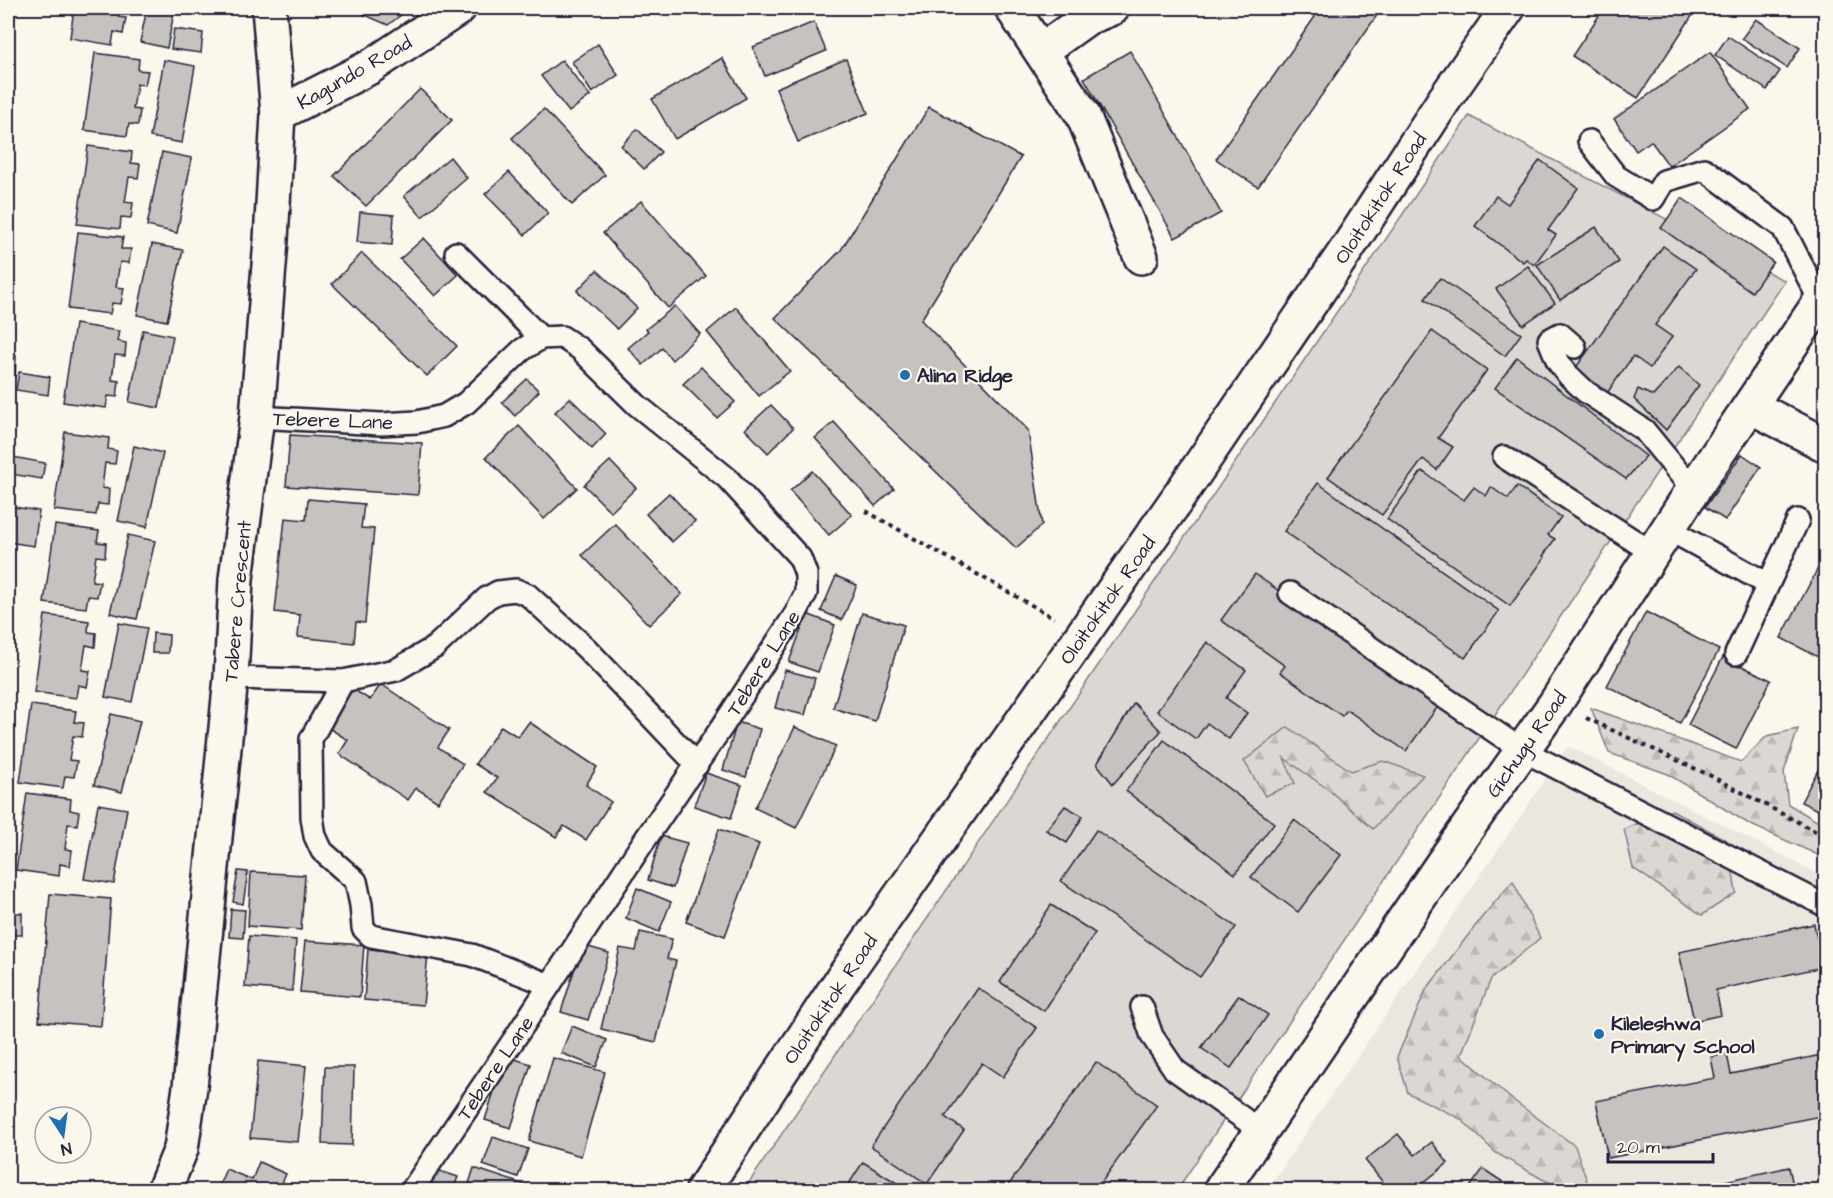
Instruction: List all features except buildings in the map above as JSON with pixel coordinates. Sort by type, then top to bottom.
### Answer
[{"type":"street","name":"Tabere Crescent","points":[[164,1191],[181,1149],[190,1087],[231,678],[236,579],[257,417],[278,114],[269,8]]},
{"type":"street","name":"Kagundo Road","points":[[278,114],[370,67],[459,8]]},
{"type":"street","points":[[1012,8],[1083,115],[1141,257]]},
{"type":"street","points":[[1041,51],[1087,18],[1112,8]]},
{"type":"street","name":"Oloitokitok Road","points":[[704,1191],[838,985],[1187,486],[1444,100],[1509,8]]},
{"type":"street","name":"Gichugu Road","points":[[1221,1191],[1555,704],[1693,490],[1823,297]]},
{"type":"street","points":[[1750,406],[1826,445]]},
{"type":"lane","points":[[1588,141],[1616,176],[1653,200],[1664,181],[1704,169],[1783,228],[1823,297]]},
{"type":"lane","points":[[456,253],[541,339]]},
{"type":"lane","points":[[1575,347],[1560,334],[1549,340],[1558,362],[1569,376],[1586,392],[1644,430],[1693,490]]},
{"type":"lane","name":"Tebere Lane","points":[[257,417],[381,424],[417,422],[444,416],[466,403],[522,350],[541,339],[562,337],[579,349],[638,405],[727,478],[800,558],[806,574],[806,593],[796,613],[412,1191]]},
{"type":"lane","points":[[1504,457],[1660,541],[1768,584]]},
{"type":"lane","points":[[1736,654],[1798,520]]},
{"type":"lane","points":[[231,678],[343,681],[396,670],[435,647],[488,598],[498,592],[516,590],[528,595],[586,648],[697,765]]},
{"type":"lane","points":[[1290,593],[1522,750],[1826,906]]},
{"type":"lane","points":[[343,681],[311,739],[312,817],[315,836],[322,851],[356,881],[363,928],[371,936],[472,955],[550,985]]},
{"type":"lane","points":[[1142,1007],[1152,1036],[1175,1071],[1261,1131]]},
{"type":"path","points":[[866,511],[1083,634]]},
{"type":"path","points":[[1555,704],[1709,775],[1826,837]]},
{"type":"shaded area","name":"Kileleshwa Primary School","points":[[1568,746],[1825,877],[1825,1190],[1267,1190]]},
{"type":"green space","points":[[1469,116],[1785,281],[1177,1190],[744,1190]]},
{"type":"green space","points":[[1591,708],[1741,762],[1767,736],[1798,729],[1784,772],[1788,804],[1825,826],[1825,858],[1749,824],[1668,774],[1609,753]]},
{"type":"green space","points":[[1288,727],[1351,771],[1383,761],[1423,775],[1373,829],[1329,790],[1284,758],[1295,783],[1265,796],[1244,761]]},
{"type":"green space","points":[[1672,810],[1728,841],[1736,893],[1702,915],[1633,868],[1624,829]]},
{"type":"green space","points":[[1513,881],[1540,938],[1491,979],[1461,1055],[1509,1097],[1575,1146],[1590,1190],[1569,1190],[1544,1180],[1496,1153],[1461,1119],[1408,1093],[1397,1057],[1426,990]]},
{"type":"place","name":"Alina Ridge","points":[[905,375]]},
{"type":"place","name":"Kileleshwa Primary School","points":[[1599,1034]]}]
